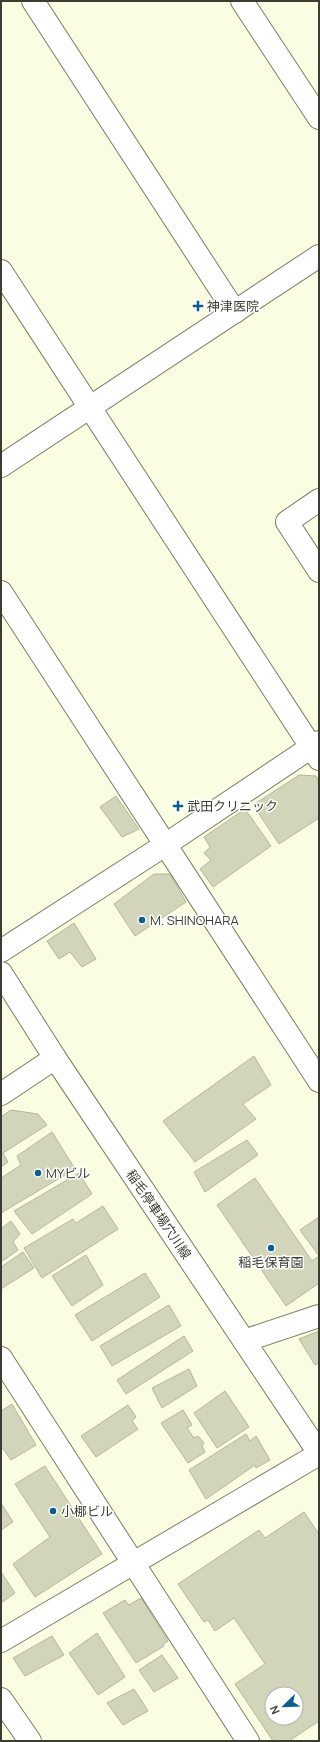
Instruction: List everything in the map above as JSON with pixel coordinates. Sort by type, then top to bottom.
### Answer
[{"type":"street","points":[[33,1],[235,312]]},
{"type":"street","points":[[242,1],[319,118]]},
{"type":"street","points":[[1,466],[319,256]]},
{"type":"street","points":[[1,271],[316,749],[1,951]]},
{"type":"street","points":[[319,500],[287,522],[319,571]]},
{"type":"street","points":[[1,592],[319,1081]]},
{"type":"street","name":"稲毛停車場穴川線","points":[[1,973],[55,1058],[319,1453]]},
{"type":"street","points":[[1,1094],[55,1058]]},
{"type":"street","points":[[244,1341],[319,1316]]},
{"type":"street","points":[[1,1358],[132,1564],[248,1741]]},
{"type":"street","points":[[1,1641],[319,1453]]},
{"type":"street","points":[[1,1699],[30,1741]]},
{"type":"building","points":[[299,775],[316,776],[319,782],[319,818],[279,844],[253,805]]},
{"type":"building","points":[[116,796],[139,829],[122,837],[100,807]]},
{"type":"building","points":[[245,809],[271,846],[213,887],[200,869],[211,860],[204,853],[210,847],[204,837]]},
{"type":"building","name":"M. SHINOHARA","points":[[154,874],[170,874],[186,902],[135,936],[114,904]]},
{"type":"building","points":[[74,923],[96,959],[82,967],[70,952],[59,959],[47,941]]},
{"type":"building","points":[[254,1056],[271,1085],[243,1104],[256,1119],[195,1162],[163,1121]]},
{"type":"building","points":[[11,1110],[38,1114],[47,1125],[3,1153],[8,1162],[1,1167],[1,1117]]},
{"type":"building","name":"MYビル","points":[[52,1132],[75,1169],[1,1213],[1,1178],[21,1165],[17,1156]]},
{"type":"building","points":[[247,1140],[258,1155],[205,1192],[194,1172]]},
{"type":"building","points":[[79,1173],[92,1194],[32,1234],[14,1211]]},
{"type":"building","points":[[255,1178],[312,1261],[319,1256],[319,1283],[286,1306],[217,1205]]},
{"type":"building","points":[[103,1206],[118,1229],[42,1278],[24,1248],[73,1219],[76,1223]]},
{"type":"building","points":[[319,1217],[319,1256],[300,1230]]},
{"type":"building","points":[[11,1221],[20,1234],[13,1242],[18,1250],[1,1262],[1,1227],[2,1228]]},
{"type":"building","points":[[23,1252],[34,1268],[1,1289],[1,1267]]},
{"type":"building","points":[[86,1255],[103,1285],[72,1306],[52,1276]]},
{"type":"building","points":[[145,1273],[160,1297],[92,1341],[75,1315]]},
{"type":"building","points":[[169,1305],[181,1326],[112,1366],[100,1346]]},
{"type":"building","points":[[319,1331],[319,1363],[315,1365],[299,1339]]},
{"type":"building","points":[[184,1336],[193,1351],[126,1394],[117,1380]]},
{"type":"building","points":[[189,1369],[197,1386],[162,1408],[152,1388]]},
{"type":"building","points":[[225,1391],[249,1427],[217,1448],[194,1413]]},
{"type":"building","points":[[12,1404],[36,1445],[11,1460],[1,1446],[1,1411]]},
{"type":"building","points":[[128,1405],[136,1417],[132,1421],[138,1429],[96,1457],[81,1436]]},
{"type":"building","points":[[183,1410],[192,1425],[187,1428],[194,1438],[198,1436],[204,1443],[202,1446],[205,1452],[188,1463],[161,1423]]},
{"type":"building","points":[[246,1434],[250,1441],[256,1436],[270,1460],[256,1468],[255,1465],[206,1499],[189,1470]]},
{"type":"building","name":"小梛ビル","points":[[45,1466],[102,1554],[35,1597],[13,1564],[50,1537],[15,1484]]},
{"type":"building","points":[[1,1503],[13,1522],[1,1530]]},
{"type":"building","points":[[304,1512],[319,1534],[319,1721],[289,1741],[273,1741],[235,1684],[265,1664],[234,1618],[215,1631],[208,1620],[204,1622],[178,1584],[259,1530],[265,1538]]},
{"type":"building","points":[[1,1572],[15,1593],[1,1603]]},
{"type":"building","points":[[141,1598],[168,1641],[163,1644],[164,1646],[136,1663],[103,1613],[125,1600],[129,1605]]},
{"type":"building","points":[[97,1633],[125,1677],[98,1695],[69,1653]]},
{"type":"building","points":[[52,1636],[64,1655],[25,1676],[13,1658]]},
{"type":"building","points":[[162,1655],[178,1678],[154,1692],[139,1670]]},
{"type":"building","points":[[134,1689],[148,1711],[123,1725],[107,1703]]},
{"type":"place","name":"神津医院","points":[[198,306]]},
{"type":"place","name":"武田クリニック","points":[[178,806]]},
{"type":"place","name":"M. SHINOHARA","points":[[142,920]]},
{"type":"place","name":"MYビル","points":[[38,1173]]},
{"type":"place","name":"稲毛保育園","points":[[271,1248]]},
{"type":"place","name":"小梛ビル","points":[[53,1511]]}]
